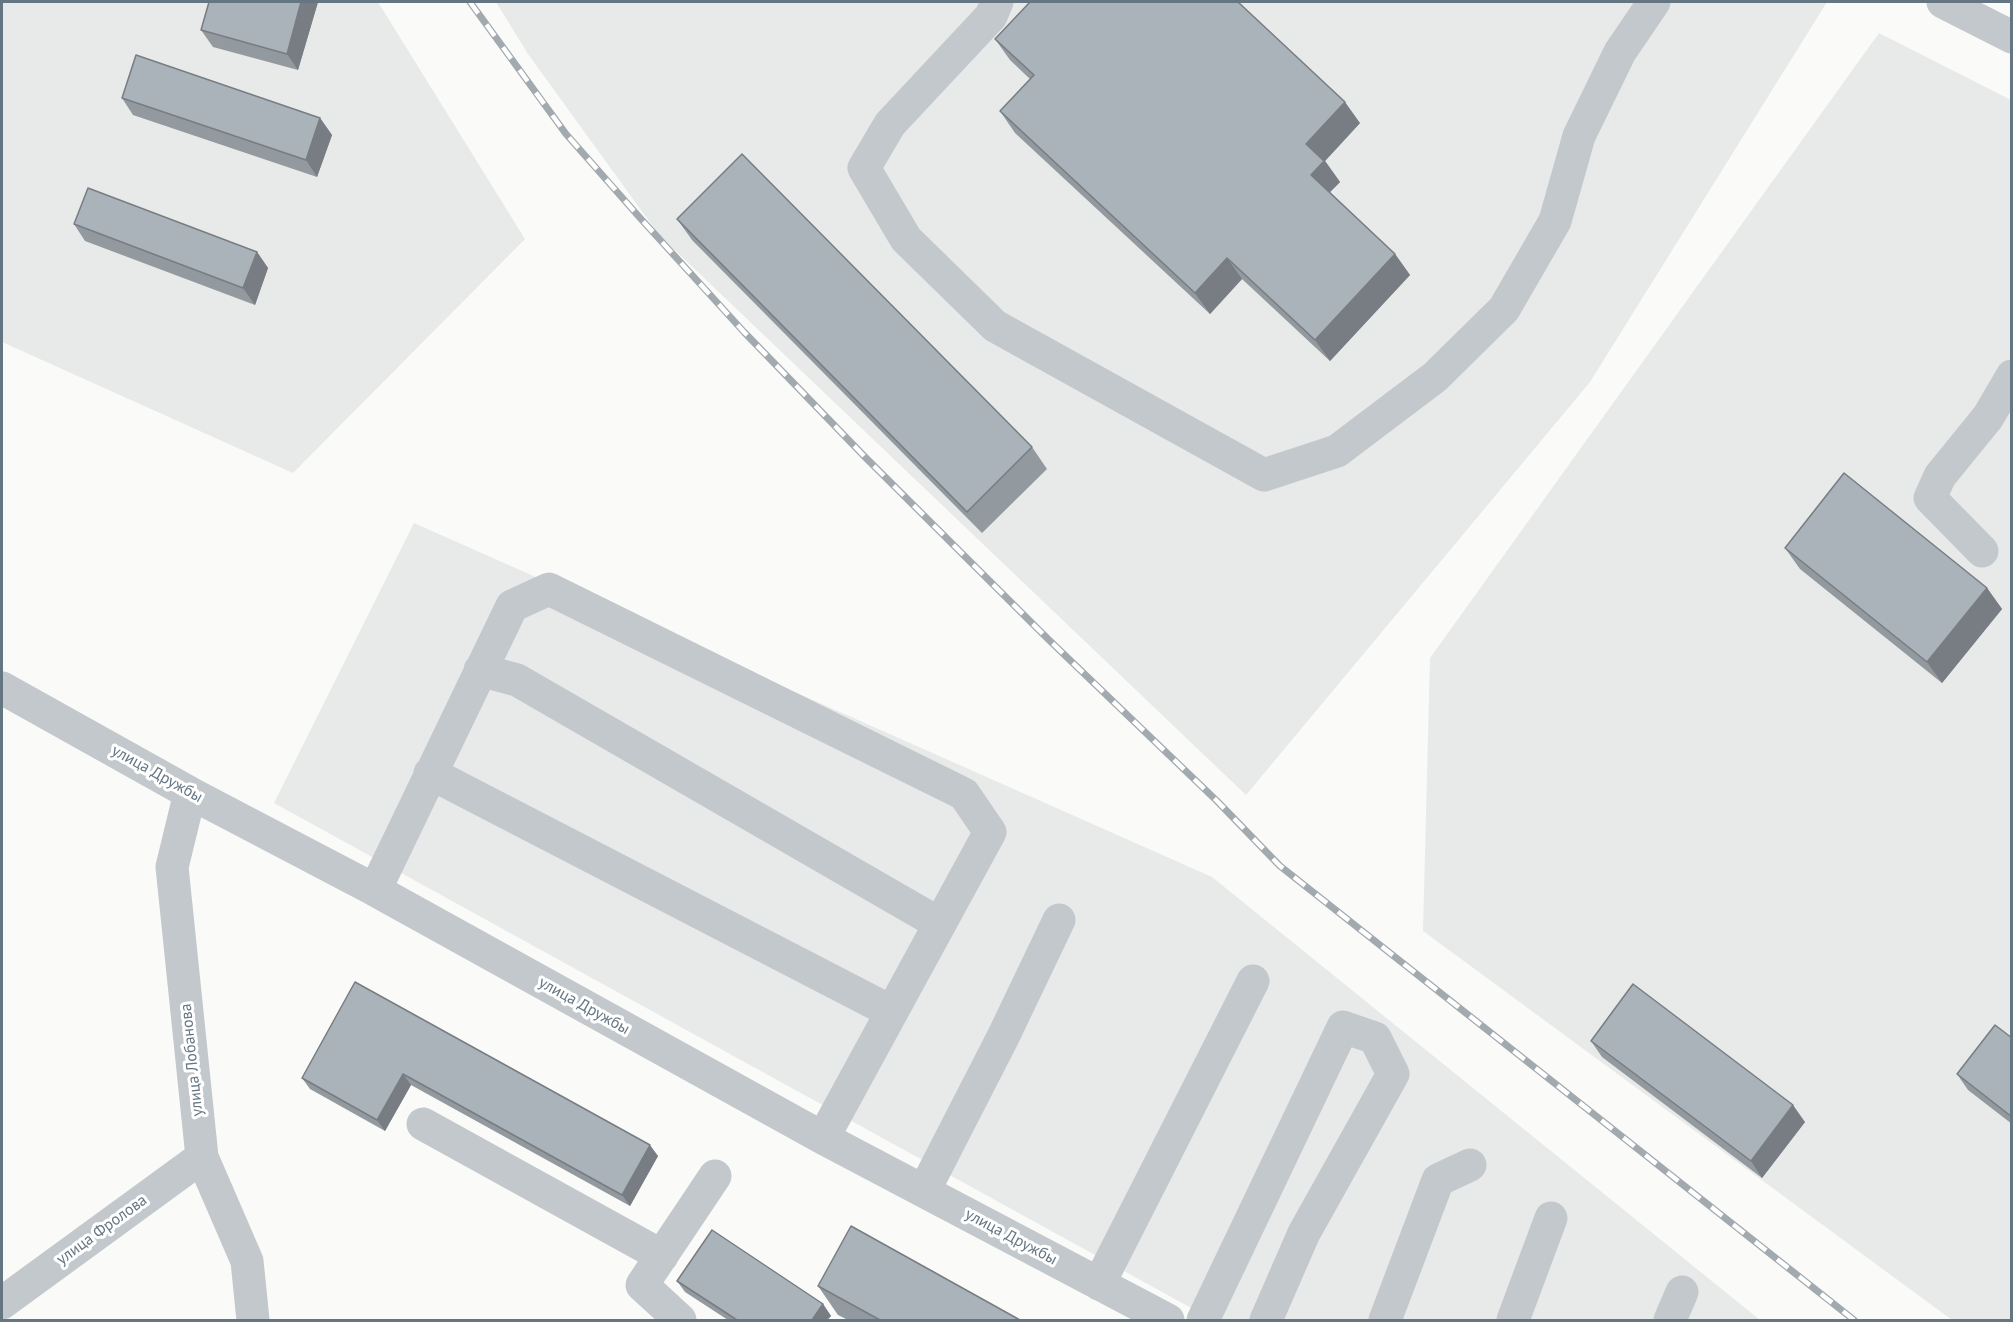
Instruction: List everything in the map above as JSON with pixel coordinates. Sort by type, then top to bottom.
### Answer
[{"type":"street","points":[[997,2],[991,16],[890,124],[864,168],[906,239],[995,326],[1264,475],[1337,451],[1435,377],[1504,309],[1555,221],[1579,136],[1620,52],[1654,2]]},
{"type":"street","points":[[1943,2],[2012,37]]},
{"type":"street","points":[[1982,550],[1930,498],[1940,476],[1988,417],[2012,376]]},
{"type":"street","points":[[375,890],[512,606],[549,589],[963,794],[990,832],[823,1138]]},
{"type":"street","points":[[480,670],[517,680],[940,924]]},
{"type":"street","name":"улица Дружбы","points":[[2,688],[190,793],[375,890],[823,1138],[1168,1320]]},
{"type":"street","points":[[430,773],[892,1012]]},
{"type":"street","name":"улица Лобанова","points":[[190,793],[172,867],[202,1157],[247,1261],[253,1320]]},
{"type":"street","points":[[924,1191],[1003,1037],[1059,920]]},
{"type":"street","points":[[1099,1284],[1253,981]]},
{"type":"street","points":[[1203,1320],[1343,1027],[1375,1038],[1393,1074],[1304,1233],[1266,1320]]},
{"type":"street","points":[[423,1124],[662,1256]]},
{"type":"street","name":"улица Фролова","points":[[2,1303],[202,1157]]},
{"type":"street","points":[[1385,1320],[1438,1180],[1470,1165]]},
{"type":"street","points":[[680,1320],[642,1285],[715,1176]]},
{"type":"street","points":[[1513,1320],[1551,1218]]},
{"type":"shaded area","points":[[2,2],[378,2],[525,239],[293,473],[2,342]]},
{"type":"shaded area","points":[[496,2],[1827,2],[1590,382],[1246,795],[659,235],[528,54]]},
{"type":"shaded area","points":[[1879,33],[2011,100],[2011,1320],[1952,1320],[1423,931],[1430,658]]},
{"type":"shaded area","points":[[414,523],[1212,877],[1760,1320],[1213,1320],[274,803]]},
{"type":"building","points":[[209,2],[301,2],[287,54],[201,30]]},
{"type":"building","points":[[1030,2],[1238,2],[1345,102],[1306,144],[1324,161],[1311,175],[1395,254],[1315,340],[1227,258],[1195,293],[1000,111],[1034,75],[995,39]]},
{"type":"building","points":[[136,55],[320,118],[306,160],[122,98]]},
{"type":"building","points":[[742,154],[1032,447],[967,512],[677,219]]},
{"type":"building","points":[[88,188],[257,252],[243,288],[74,224]]},
{"type":"building","points":[[1844,473],[1987,588],[1927,662],[1785,548]]},
{"type":"building","points":[[355,982],[650,1145],[622,1195],[403,1074],[377,1120],[302,1078]]},
{"type":"building","points":[[1633,984],[1793,1105],[1751,1161],[1591,1041]]},
{"type":"building","points":[[1995,1025],[2012,1038],[2012,1117],[1957,1074]]},
{"type":"building","points":[[851,1226],[1020,1320],[880,1320],[818,1286]]},
{"type":"building","points":[[712,1230],[823,1304],[812,1320],[737,1320],[677,1281]]},
{"type":"railway","points":[[470,2],[566,134],[744,332],[865,457],[1049,640],[1217,801],[1280,866],[1854,1320]]}]
